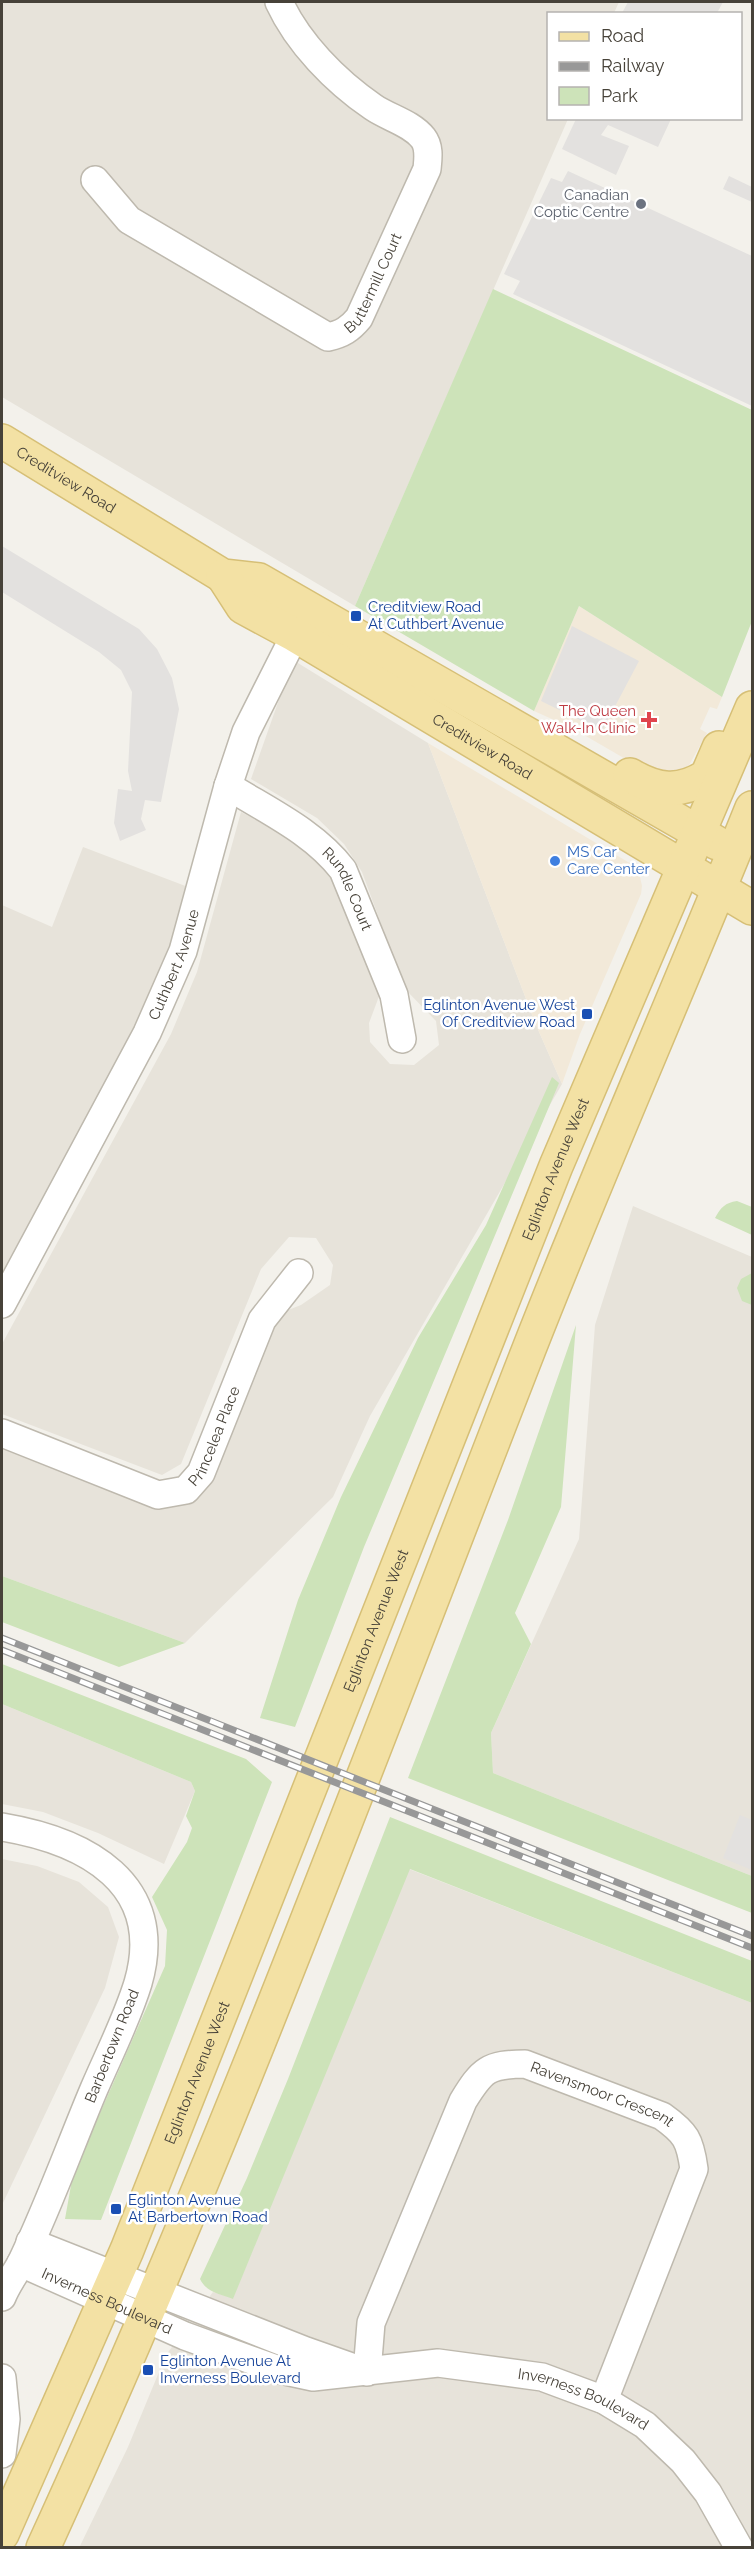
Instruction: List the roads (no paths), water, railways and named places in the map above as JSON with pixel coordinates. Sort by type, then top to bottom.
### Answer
[{"type":"main road","name":"Creditview Road","points":[[2,441],[223,576],[259,580],[302,622],[683,867],[753,908]]},
{"type":"main road","name":"Creditview Road","points":[[302,622],[544,741],[743,858]]},
{"type":"main road","points":[[544,741],[577,744],[647,785],[658,789],[674,790],[707,776],[738,702],[753,699]]},
{"type":"main road","name":"Eglinton Avenue West","points":[[2,2534],[111,2288],[556,1166],[753,708]]},
{"type":"main road","points":[[43,2547],[150,2305],[230,2114],[579,1222],[720,889],[743,858],[753,808]]},
{"type":"street","name":"Buttermill Court","points":[[94,180],[129,220],[328,337],[341,334],[352,326],[359,318],[427,169],[429,155],[425,140],[414,129],[373,107],[310,50],[285,16],[279,2]]},
{"type":"street","name":"Cuthbert Avenue","points":[[2,1304],[147,1033],[183,951],[228,786],[246,732],[302,622]]},
{"type":"street","name":"Rundle Court","points":[[228,786],[314,840],[331,854],[344,870],[394,995],[402,1039]]},
{"type":"street","name":"Princelea Place","points":[[2,1433],[158,1495],[186,1490],[201,1473],[262,1320],[299,1273]]},
{"type":"street","name":"Barbertown Road","points":[[2,1827],[28,1831],[75,1848],[103,1864],[127,1886],[138,1912],[144,1935],[138,1982],[26,2253],[2,2297]]},
{"type":"street","name":"Ravensmoor Crescent","points":[[367,2372],[372,2323],[464,2101],[479,2075],[503,2064],[525,2064],[662,2115],[681,2130],[691,2146],[694,2169],[603,2400]]},
{"type":"street","name":"Inverness Boulevard","points":[[26,2253],[150,2305],[367,2372],[438,2363],[485,2368],[542,2377],[603,2400],[645,2425],[684,2461],[708,2493],[739,2547]]},
{"type":"street","points":[[2,2379],[6,2419],[2,2454]]},
{"type":"railway","points":[[2,1638],[752,1936]]},
{"type":"railway","points":[[2,1650],[752,1948]]},
{"type":"place","name":"Canadian Coptic Centre","points":[[641,204]]},
{"type":"place","name":"Creditview Road At Cuthbert Avenue","points":[[356,616]]},
{"type":"place","name":"The Queen Walk-In Clinic","points":[[649,720]]},
{"type":"place","name":"MS Car Care Center","points":[[555,861]]},
{"type":"place","name":"Eglinton Avenue West Of Creditview Road","points":[[587,1014]]},
{"type":"place","name":"Eglinton Avenue At Barbertown Road","points":[[116,2209]]},
{"type":"place","name":"Eglinton Avenue At Inverness Boulevard","points":[[148,2370]]}]
